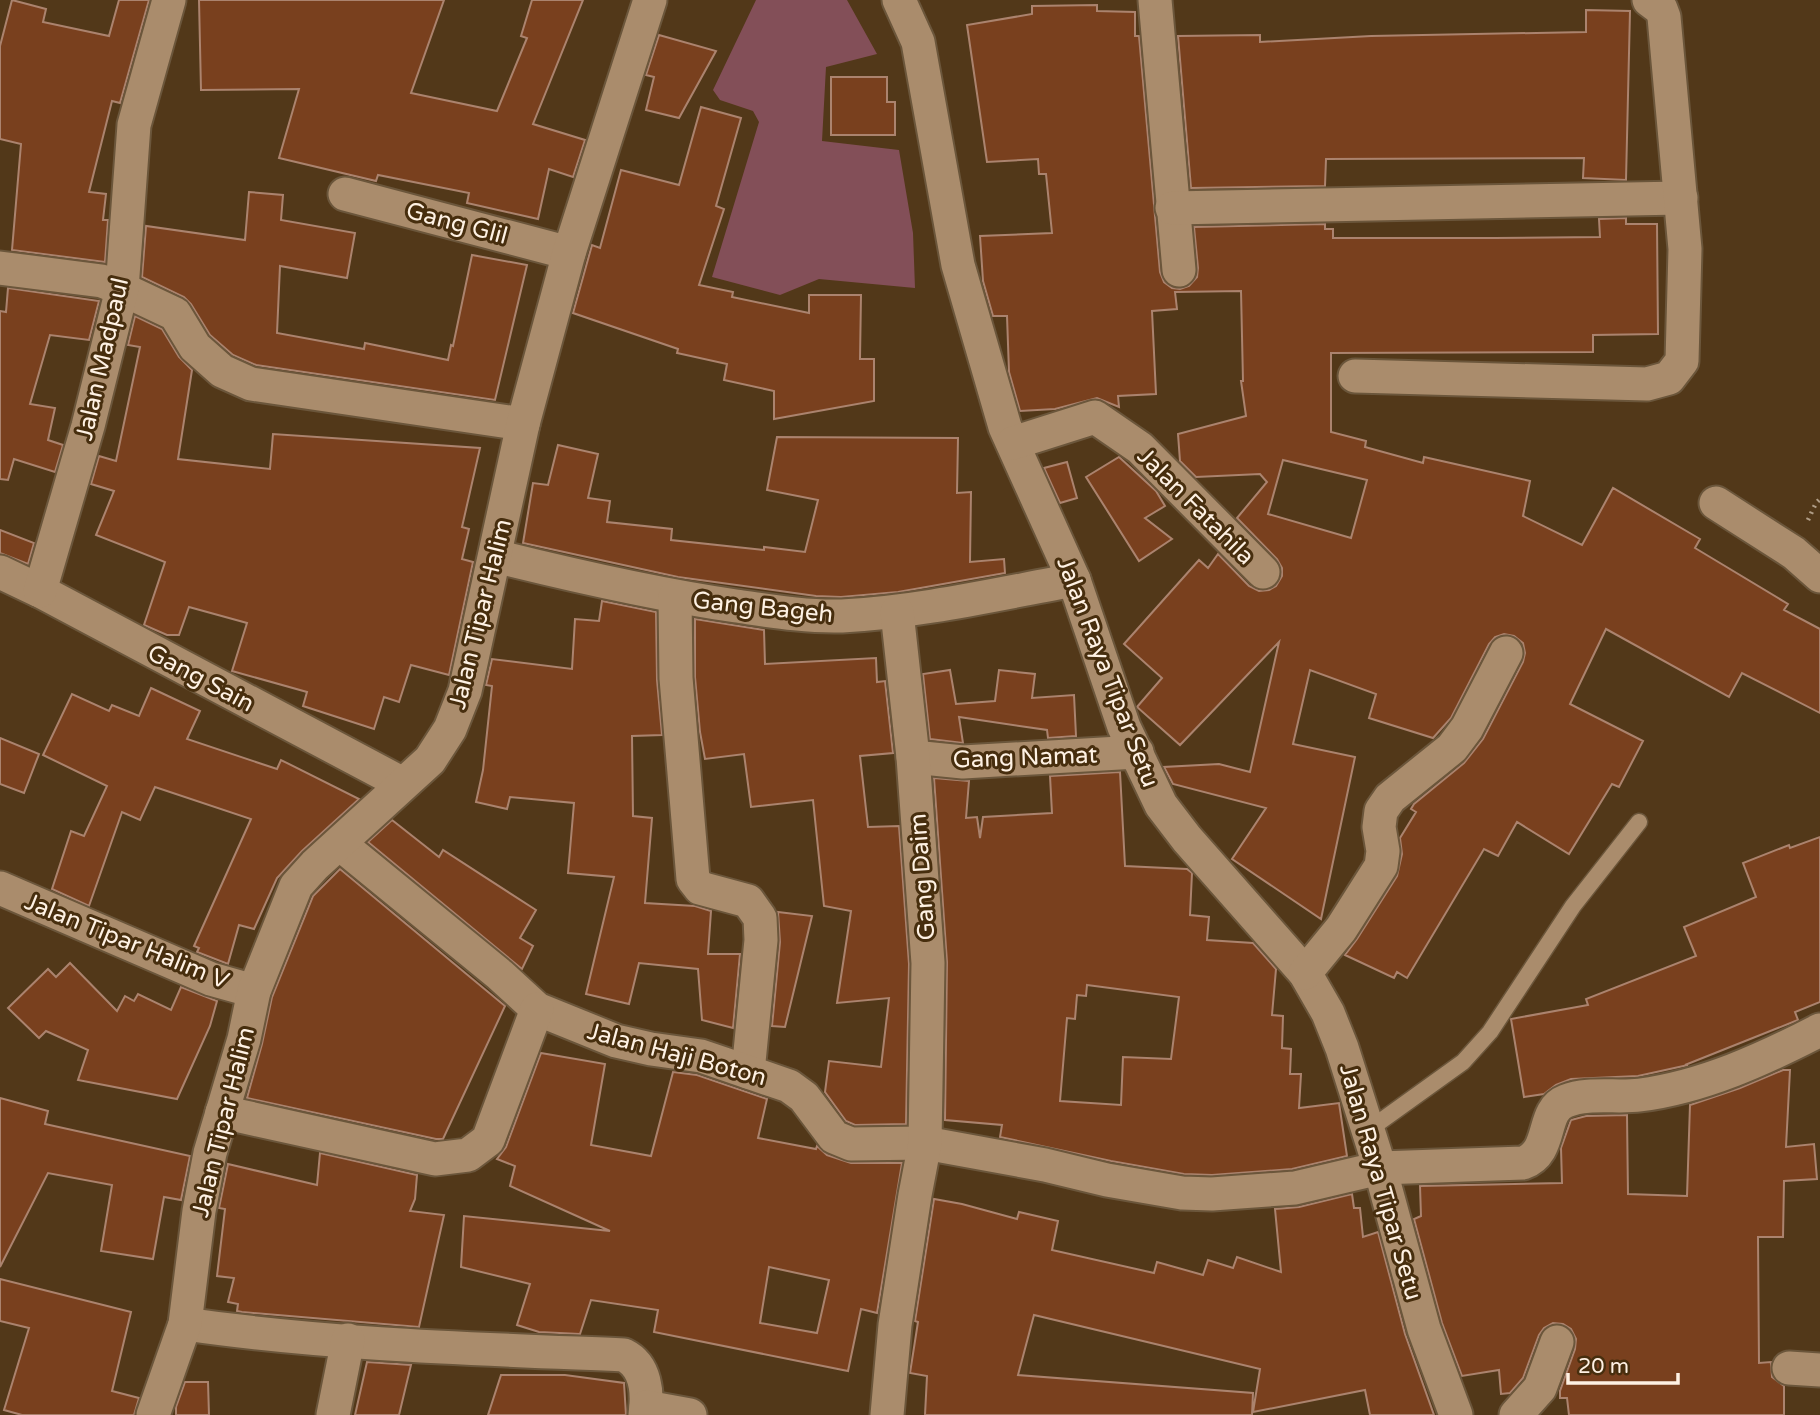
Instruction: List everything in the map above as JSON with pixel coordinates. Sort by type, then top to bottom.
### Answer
[{"type":"street","name":"Jalan Madpaul","points":[[40,591],[89,426],[122,289],[134,125],[169,0]]},
{"type":"street","name":"Jalan Tipar Halim","points":[[153,1415],[185,1324],[210,1153],[244,1038],[254,991],[296,886],[430,761],[450,729],[465,691],[523,424],[569,253],[650,0]]},
{"type":"street","name":"Jalan Raya Tipar Setu","points":[[899,0],[918,42],[958,265],[1005,428],[1074,580],[1124,727],[1161,805],[1187,839],[1306,973],[1328,1013],[1342,1048],[1380,1168],[1424,1329],[1456,1415]]},
{"type":"street","points":[[1155,0],[1179,270]]},
{"type":"street","points":[[1355,376],[1647,384],[1669,377],[1682,361],[1685,249],[1681,198],[1664,17],[1661,9],[1649,0]]},
{"type":"street","name":"Gang Glil","points":[[345,194],[569,253]]},
{"type":"street","points":[[1172,208],[1681,198]]},
{"type":"street","points":[[0,268],[102,281],[122,289],[175,314],[195,347],[222,371],[251,384],[523,424]]},
{"type":"street","name":"Jalan Fatahila","points":[[1013,443],[1095,417],[1140,448],[1263,572]]},
{"type":"street","points":[[1716,503],[1794,553],[1820,576]]},
{"type":"street","name":"Gang Bageh","points":[[495,556],[603,583],[675,597],[799,615],[843,616],[897,612],[1074,580]]},
{"type":"street","name":"Gang Sain","points":[[0,572],[403,784]]},
{"type":"street","points":[[675,597],[676,678],[693,879],[701,888],[748,901],[760,918],[761,940],[748,1072]]},
{"type":"street","name":"Gang Daim","points":[[897,612],[913,757],[928,962],[925,1143]]},
{"type":"street","points":[[1306,973],[1341,929],[1381,866],[1384,851],[1379,827],[1381,811],[1390,798],[1451,748],[1467,728],[1506,653]]},
{"type":"street","name":"Gang Namat","points":[[913,757],[964,762],[1137,752]]},
{"type":"street","name":"Jalan Haji Boton","points":[[340,844],[500,975],[537,1009],[616,1041],[701,1056],[789,1086],[804,1097],[834,1138],[851,1144],[925,1143],[1182,1193],[1212,1194],[1296,1188],[1380,1168],[1523,1163],[1533,1160],[1540,1150],[1554,1109],[1565,1101],[1640,1095],[1688,1085],[1743,1066],[1820,1030]]},
{"type":"street","name":"Jalan Tipar Halim V","points":[[0,888],[211,979],[254,991]]},
{"type":"street","points":[[222,1112],[435,1159],[468,1155],[488,1140],[537,1009]]},
{"type":"street","points":[[887,1415],[895,1325],[925,1143]]},
{"type":"street","points":[[185,1324],[258,1335],[624,1355],[632,1359],[643,1375],[645,1411],[690,1415]]},
{"type":"street","points":[[333,1415],[348,1340]]},
{"type":"street","points":[[1516,1415],[1540,1388],[1557,1342]]},
{"type":"lane","points":[[1367,1131],[1463,1062],[1490,1032],[1573,906],[1639,822]]},
{"type":"shaded area","points":[[756,0],[847,0],[877,54],[826,67],[822,141],[899,150],[913,233],[915,288],[819,279],[780,295],[712,277],[759,122],[753,111],[720,100],[713,90]]},
{"type":"building","points":[[12,0],[46,9],[43,22],[109,36],[119,0],[149,0],[120,103],[112,101],[89,192],[106,194],[103,220],[108,220],[105,262],[12,250],[21,144],[0,139],[0,46]]},
{"type":"building","points":[[199,0],[444,0],[411,93],[497,111],[527,38],[521,36],[532,0],[583,0],[533,124],[585,140],[573,177],[549,169],[538,219],[467,203],[469,193],[378,175],[376,181],[279,158],[299,89],[201,90]]},
{"type":"building","points":[[1097,5],[1097,11],[1135,12],[1135,36],[1139,36],[1160,272],[1164,282],[1172,288],[1189,286],[1197,277],[1194,227],[1325,224],[1325,229],[1333,229],[1333,238],[1495,238],[1600,237],[1599,219],[1626,218],[1626,224],[1657,224],[1658,334],[1593,335],[1593,352],[1331,353],[1331,432],[1366,441],[1365,447],[1423,463],[1424,457],[1530,481],[1523,516],[1582,545],[1613,488],[1700,539],[1695,548],[1788,604],[1784,610],[1820,629],[1820,713],[1742,673],[1729,697],[1606,629],[1570,704],[1643,741],[1619,787],[1612,784],[1569,854],[1517,822],[1498,856],[1484,849],[1407,978],[1397,972],[1394,978],[1345,955],[1397,876],[1402,854],[1400,838],[1416,812],[1411,809],[1464,763],[1483,739],[1523,662],[1523,643],[1514,636],[1504,634],[1495,637],[1451,718],[1433,738],[1369,718],[1376,694],[1310,670],[1293,744],[1355,757],[1321,919],[1232,859],[1266,808],[1173,784],[1164,767],[1219,764],[1250,772],[1279,642],[1180,745],[1137,707],[1162,678],[1124,644],[1199,560],[1208,568],[1218,554],[1249,586],[1259,591],[1276,586],[1282,576],[1282,568],[1277,559],[1237,518],[1267,482],[1260,474],[1196,477],[1180,461],[1178,434],[1246,416],[1241,381],[1241,291],[1175,292],[1177,309],[1152,311],[1156,394],[1118,396],[1119,407],[1097,398],[1055,409],[1020,411],[1009,372],[1007,316],[993,316],[983,281],[980,236],[1052,233],[1046,174],[1039,174],[1038,159],[987,162],[967,25],[1032,14],[1032,6]],"holes":[[[1283,460],[1367,480],[1351,538],[1268,514]]]},
{"type":"building","points":[[1586,10],[1630,11],[1626,180],[1583,178],[1584,158],[1326,159],[1325,186],[1191,188],[1178,36],[1260,35],[1260,42],[1371,36],[1586,32]]},
{"type":"building","points":[[659,35],[716,51],[679,118],[646,110],[654,77],[646,75]]},
{"type":"building","points":[[831,77],[887,77],[887,102],[895,102],[895,135],[831,135]]},
{"type":"building","points":[[701,107],[741,118],[716,206],[724,209],[699,285],[733,292],[732,297],[809,313],[809,295],[861,295],[860,359],[874,359],[874,401],[774,419],[774,391],[724,380],[727,364],[677,353],[678,349],[573,313],[592,245],[600,248],[621,170],[679,185]]},
{"type":"building","points":[[249,192],[283,195],[281,220],[355,233],[347,278],[280,266],[277,333],[364,349],[365,343],[448,360],[472,255],[527,265],[495,400],[256,365],[233,355],[210,335],[184,297],[142,277],[146,226],[245,240]]},
{"type":"building","points":[[8,288],[99,301],[89,340],[50,335],[30,404],[55,408],[48,440],[63,445],[55,472],[14,459],[8,480],[0,479],[0,311],[6,312]]},
{"type":"building","points":[[135,316],[162,329],[179,357],[192,370],[178,459],[270,469],[273,434],[480,448],[462,527],[469,529],[462,559],[473,562],[449,675],[411,665],[399,702],[384,697],[374,729],[303,706],[307,692],[232,671],[247,623],[189,607],[179,635],[167,635],[144,625],[165,562],[96,535],[114,491],[91,484],[99,456],[116,461],[140,347],[128,345]]},
{"type":"building","points":[[777,437],[958,438],[957,493],[971,492],[970,562],[1004,559],[1005,573],[898,592],[841,597],[816,596],[678,577],[523,543],[533,483],[548,485],[558,445],[598,454],[588,498],[610,501],[607,522],[672,529],[671,540],[805,552],[818,500],[767,490]]},
{"type":"building","points":[[1119,457],[1156,491],[1165,506],[1145,518],[1172,539],[1139,561],[1086,477]]},
{"type":"building","points":[[1067,462],[1077,498],[1060,503],[1044,468]]},
{"type":"building","points":[[0,530],[34,543],[28,564],[0,553]]},
{"type":"building","points":[[602,601],[656,612],[657,680],[662,735],[632,736],[633,816],[652,818],[645,903],[695,906],[711,911],[708,954],[740,954],[733,1028],[702,1020],[698,969],[639,963],[629,1004],[586,994],[614,877],[568,873],[574,803],[510,797],[507,809],[476,802],[483,770],[492,686],[486,685],[492,659],[572,669],[575,619],[599,621]]},
{"type":"building","points":[[695,619],[764,630],[765,664],[876,658],[877,682],[885,681],[893,753],[860,756],[868,827],[899,826],[909,964],[906,1124],[855,1125],[846,1121],[825,1092],[829,1061],[881,1067],[889,998],[837,1003],[851,911],[824,906],[813,800],[751,807],[744,754],[705,759],[695,677]]},
{"type":"building","points":[[950,670],[956,704],[995,701],[999,670],[1035,674],[1032,698],[1074,695],[1076,736],[1048,738],[1047,730],[959,717],[963,743],[930,739],[923,674]]},
{"type":"building","points":[[151,688],[200,711],[187,739],[277,769],[281,760],[359,799],[277,878],[254,929],[239,925],[228,964],[197,952],[199,948],[194,946],[251,819],[155,787],[140,820],[122,812],[89,906],[52,889],[71,831],[84,836],[107,786],[43,755],[72,694],[109,711],[112,705],[139,716]]},
{"type":"building","points":[[0,738],[39,754],[24,793],[0,784]]},
{"type":"building","points":[[1120,772],[1125,866],[1187,869],[1192,873],[1190,915],[1209,917],[1207,940],[1253,943],[1276,969],[1272,1015],[1283,1016],[1282,1048],[1291,1049],[1290,1074],[1301,1074],[1299,1108],[1339,1103],[1347,1156],[1292,1169],[1212,1175],[1184,1174],[1000,1137],[1002,1125],[945,1120],[947,962],[934,778],[969,781],[966,818],[977,817],[980,838],[983,817],[1052,813],[1050,776]],"holes":[[[1087,985],[1179,997],[1171,1059],[1123,1057],[1121,1105],[1060,1101],[1067,1018],[1075,1019],[1077,995],[1086,996]]]},
{"type":"building","points":[[392,820],[439,857],[443,850],[536,910],[520,938],[533,946],[522,969],[368,842]]},
{"type":"building","points":[[1820,837],[1820,1002],[1795,1012],[1798,1020],[1685,1065],[1688,1065],[1638,1076],[1571,1079],[1544,1094],[1524,1097],[1511,1019],[1588,1005],[1586,999],[1696,956],[1684,927],[1756,897],[1743,863],[1789,845],[1790,848]]},
{"type":"building","points":[[340,869],[505,1006],[443,1139],[247,1098],[272,997],[313,896]]},
{"type":"building","points":[[778,912],[812,916],[785,1027],[772,1026],[780,942]]},
{"type":"building","points":[[70,963],[117,1011],[125,996],[134,1001],[138,994],[171,1010],[181,987],[217,1001],[210,1026],[177,1099],[78,1080],[88,1050],[46,1031],[39,1038],[8,1008],[48,969],[56,977]]},
{"type":"building","points":[[541,1053],[605,1064],[591,1145],[651,1156],[673,1072],[697,1075],[767,1099],[758,1138],[816,1149],[817,1146],[827,1155],[851,1163],[902,1163],[877,1313],[861,1309],[848,1371],[654,1332],[658,1310],[591,1300],[580,1334],[539,1332],[517,1325],[530,1284],[461,1267],[464,1216],[610,1231],[510,1186],[515,1166],[497,1159],[506,1147]],"holes":[[[769,1267],[829,1280],[817,1333],[760,1323]]]},
{"type":"building","points":[[1783,1070],[1790,1070],[1786,1147],[1814,1144],[1817,1179],[1784,1181],[1783,1237],[1758,1237],[1759,1363],[1771,1362],[1772,1377],[1784,1386],[1784,1415],[1569,1415],[1567,1398],[1560,1398],[1560,1391],[1576,1339],[1571,1329],[1563,1324],[1553,1323],[1544,1328],[1523,1378],[1510,1393],[1501,1394],[1499,1370],[1462,1376],[1442,1323],[1414,1219],[1421,1216],[1420,1186],[1562,1183],[1561,1148],[1571,1120],[1586,1116],[1627,1115],[1628,1194],[1687,1196],[1690,1105]]},
{"type":"building","points":[[0,1098],[48,1111],[45,1124],[190,1156],[181,1200],[164,1197],[153,1259],[101,1251],[112,1185],[48,1173],[0,1267]]},
{"type":"building","points":[[320,1153],[417,1175],[415,1199],[410,1211],[444,1215],[419,1327],[242,1312],[237,1311],[238,1304],[228,1302],[234,1278],[217,1276],[225,1209],[219,1208],[228,1164],[317,1185]]},
{"type":"building","points":[[1352,1194],[1354,1208],[1360,1208],[1363,1237],[1378,1232],[1405,1334],[1434,1415],[1370,1415],[1365,1390],[1253,1412],[1260,1369],[1034,1315],[1018,1375],[1253,1393],[1252,1415],[925,1415],[927,1376],[910,1373],[918,1322],[915,1321],[934,1199],[1017,1219],[1019,1212],[1058,1221],[1052,1250],[1154,1273],[1157,1262],[1203,1275],[1208,1260],[1233,1268],[1237,1257],[1281,1272],[1275,1209],[1299,1207]]},
{"type":"building","points":[[0,1279],[131,1312],[112,1391],[139,1398],[134,1415],[22,1415],[4,1410],[29,1328],[0,1321]]},
{"type":"building","points":[[367,1362],[411,1365],[399,1415],[355,1415]]},
{"type":"building","points":[[501,1375],[565,1375],[624,1383],[626,1415],[488,1415]]},
{"type":"building","points":[[185,1382],[208,1382],[209,1415],[176,1415],[176,1407]]}]
